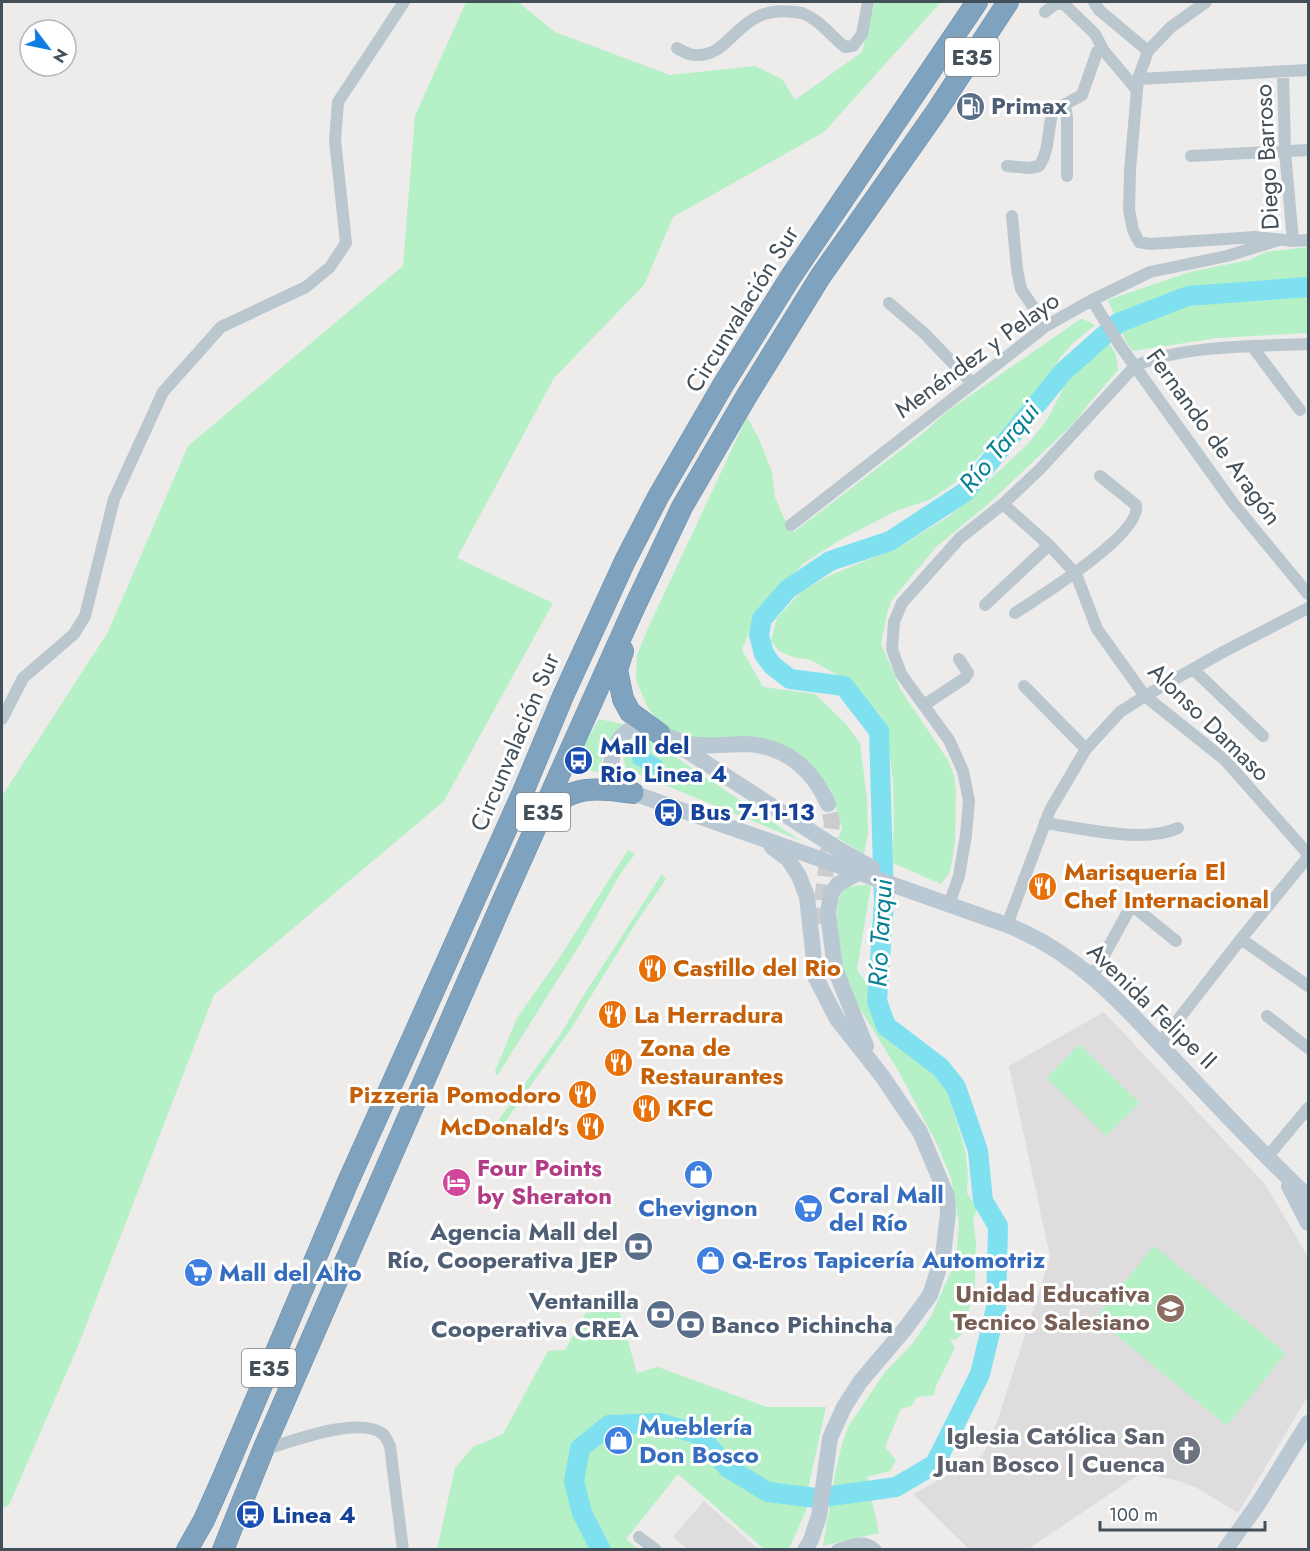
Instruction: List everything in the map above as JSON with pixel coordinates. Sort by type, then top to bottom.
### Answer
[{"type":"highway","name":"Circunvalación Sur","points":[[187,1550],[224,1475],[347,1184],[518,803],[588,639],[658,497],[723,385],[790,278],[977,2]]},
{"type":"highway","name":"Circunvalación Sur","points":[[223,1550],[263,1450],[525,853],[634,608],[682,507],[820,277],[936,112],[1008,2]]},
{"type":"highway","points":[[634,608],[617,670],[623,699],[630,712],[660,734]]},
{"type":"highway","points":[[525,853],[551,810],[564,798],[592,789],[633,793]]},
{"type":"main road","points":[[633,793],[620,785],[613,773],[612,761],[615,747],[621,737],[630,729],[642,727],[684,743],[702,746],[744,744],[773,748],[789,756],[812,776],[821,788],[828,804]]},
{"type":"main road","name":"Avenida Felipe II","points":[[660,734],[835,847],[864,870]]},
{"type":"main road","name":"Avenida Felipe II","points":[[633,793],[864,870],[944,903],[1007,925],[1061,952],[1092,977],[1160,1043],[1308,1197]]},
{"type":"main road","points":[[760,837],[788,860],[799,876],[807,897],[816,978],[837,1019],[882,1076]]},
{"type":"main road","points":[[864,870],[838,884],[831,894],[828,913],[835,969],[865,1045],[882,1076]]},
{"type":"main road","points":[[805,1550],[819,1516],[830,1438],[844,1407],[860,1382],[905,1329],[930,1295],[944,1256],[948,1213],[947,1196],[920,1132],[882,1076],[842,1009],[824,960],[819,924]]},
{"type":"main road","name":"Avenida Felipe II","points":[[1271,1161],[1295,1196],[1308,1223]]},
{"type":"main road","points":[[1225,1550],[1258,1504],[1308,1423]]},
{"type":"street","points":[[2,719],[22,678],[74,634],[85,616],[114,499],[163,392],[221,327],[306,286],[330,267],[346,243],[335,140],[338,102],[404,2]]},
{"type":"street","points":[[677,48],[693,56],[707,54],[725,41],[737,26],[755,10],[766,7],[801,12],[823,24],[834,39],[845,47],[853,46],[862,34],[868,2]]},
{"type":"street","points":[[1095,2],[1099,10],[1148,51]]},
{"type":"street","points":[[1206,2],[1171,27],[1148,51],[1137,84],[1130,170],[1129,210],[1133,230],[1139,242],[1149,244],[1255,237],[1293,241],[1308,240]]},
{"type":"street","points":[[1045,12],[1055,4],[1064,4],[1095,34],[1104,51],[1137,84]]},
{"type":"street","points":[[1007,166],[1029,168],[1040,166],[1044,160],[1048,126],[1053,111],[1082,95],[1097,52],[1104,51]]},
{"type":"street","points":[[1137,84],[1308,70]]},
{"type":"street","name":"Diego Barroso","points":[[1283,71],[1285,152],[1293,241]]},
{"type":"street","points":[[1065,104],[1067,118],[1066,176]]},
{"type":"street","points":[[1191,156],[1308,150]]},
{"type":"street","points":[[1012,216],[1017,269],[1022,289],[1046,326]]},
{"type":"street","name":"Menéndez y Pelayo","points":[[790,525],[971,382],[1046,326],[1094,304],[1150,272],[1227,256],[1279,240]]},
{"type":"street","points":[[889,303],[924,333],[971,382]]},
{"type":"street","name":"Fernando de Aragón","points":[[1094,304],[1121,347],[1233,503],[1308,594]]},
{"type":"street","points":[[944,903],[959,876],[969,801],[963,771],[949,740],[901,674],[892,649],[894,622],[902,603],[960,538],[1003,504],[1040,469],[1136,366],[1151,359],[1221,348],[1308,344]]},
{"type":"street","points":[[1252,346],[1300,410]]},
{"type":"street","points":[[1015,613],[1076,574],[1125,530],[1137,510],[1136,505],[1101,476]]},
{"type":"street","name":"Alonso Damaso","points":[[1003,504],[1049,545],[1076,574],[1097,629],[1145,696],[1224,760],[1308,855]]},
{"type":"street","points":[[985,605],[1049,545]]},
{"type":"street","points":[[1007,925],[1050,810],[1086,748],[1120,712],[1193,669],[1308,608]]},
{"type":"street","points":[[924,705],[965,678],[968,673],[959,659]]},
{"type":"street","points":[[1193,669],[1263,736]]},
{"type":"street","points":[[1024,686],[1086,748]]},
{"type":"street","points":[[1046,822],[1142,834],[1161,833],[1178,828]]},
{"type":"street","points":[[1160,1043],[1308,855]]},
{"type":"street","points":[[1092,977],[1130,908],[1134,907],[1176,941]]},
{"type":"street","points":[[1241,939],[1308,986]]},
{"type":"street","points":[[1267,1016],[1308,1048]]},
{"type":"street","points":[[1271,1161],[1308,1108]]},
{"type":"street","points":[[263,1450],[328,1431],[350,1428],[372,1429],[384,1435],[390,1446],[393,1464],[403,1550]]},
{"type":"street","points":[[639,1537],[656,1550]]},
{"type":"street","points":[[837,1550],[863,1542],[873,1545],[876,1550]]},
{"type":"shaded area","name":"Unidad Educativa Tecnico Salesiano","points":[[1104,1012],[1265,1184],[1308,1257],[1308,1396],[1238,1513],[1197,1488],[1176,1480],[1141,1473],[1028,1549],[969,1549],[913,1494],[983,1455],[997,1422],[1050,1257],[1009,1066]]},
{"type":"shaded area","points":[[704,1501],[758,1549],[687,1549],[673,1537]]},
{"type":"green space","points":[[466,2],[518,2],[555,32],[670,75],[755,66],[782,79],[795,100],[862,52],[875,2],[941,2],[824,132],[673,217],[644,285],[554,378],[457,558],[553,603],[444,801],[214,995],[78,1346],[9,1505],[2,1508],[2,796],[108,632],[188,446],[403,266],[415,116]]},
{"type":"green space","points":[[1308,247],[1308,333],[1217,338],[1133,351],[1127,344],[1108,300],[1190,272],[1249,260],[1266,252]]},
{"type":"green space","points":[[1083,319],[1095,325],[1072,344],[1060,358],[1043,386],[955,483],[929,500],[896,511],[840,540],[804,563],[755,615],[742,650],[763,687],[815,694],[846,724],[860,743],[867,799],[868,833],[864,854],[838,838],[842,828],[831,790],[802,757],[690,740],[662,725],[648,708],[636,680],[637,655],[747,417],[759,439],[772,472],[775,497],[784,518],[794,532],[922,434],[948,411]]},
{"type":"green space","points":[[1110,344],[1116,355],[1118,370],[1076,421],[987,505],[936,547],[891,601],[881,644],[900,689],[948,760],[954,776],[956,789],[955,842],[950,872],[941,884],[893,863],[893,782],[887,729],[881,716],[855,685],[811,660],[793,657],[779,651],[771,641],[777,618],[802,591],[831,575],[901,546],[948,517],[1028,444],[1047,420],[1065,385],[1094,353]]},
{"type":"green space","points":[[599,719],[626,725],[605,751],[601,773],[572,766]]},
{"type":"green space","points":[[646,737],[801,841],[626,769],[622,752],[628,740]]},
{"type":"green space","points":[[628,850],[635,854],[619,876],[584,938],[497,1076],[495,1071],[517,1018],[558,960]]},
{"type":"green space","points":[[662,874],[666,879],[634,926],[572,1027],[502,1126],[495,1125],[562,1032]]},
{"type":"green space","points":[[871,885],[857,970],[864,980],[884,990],[893,1039],[924,1065],[947,1090],[965,1150],[968,1174],[967,1193],[977,1209],[973,1220],[976,1241],[975,1286],[963,1333],[957,1339],[950,1340],[955,1348],[936,1386],[934,1395],[917,1397],[911,1406],[901,1409],[885,1447],[896,1460],[890,1471],[867,1477],[879,1533],[823,1546],[836,1469],[848,1427],[885,1372],[913,1343],[931,1316],[956,1261],[959,1223],[951,1178],[937,1144],[899,1072],[859,1007],[842,972],[836,927],[838,901],[844,888]]},
{"type":"green space","points":[[1079,1044],[1140,1103],[1106,1136],[1047,1078]]},
{"type":"green space","points":[[1154,1246],[1286,1353],[1227,1426],[1095,1318]]},
{"type":"green space","points":[[619,1310],[637,1373],[658,1367],[767,1407],[826,1407],[808,1489],[807,1508],[789,1549],[764,1549],[678,1474],[626,1539],[638,1549],[437,1549],[455,1468],[473,1447],[503,1434],[548,1351],[565,1350],[586,1313]]},
{"type":"water","points":[[636,746],[662,761],[663,771],[653,775],[633,763],[631,754]]},
{"type":"waterway","name":"Río Tarqui","points":[[601,1550],[582,1513],[574,1481],[580,1448],[609,1425],[660,1423],[698,1434],[728,1468],[768,1492],[816,1498],[896,1487],[935,1464],[980,1374],[996,1308],[998,1226],[983,1201],[978,1151],[956,1087],[940,1067],[886,1026],[877,1001],[884,902],[879,731],[844,686],[790,679],[773,666],[764,654],[759,635],[762,619],[788,589],[830,561],[890,541],[965,492],[1063,372],[1118,323],[1188,296],[1308,287]]},
{"type":"tunnel","points":[[819,924],[832,823],[828,804]]},
{"type":"place","name":"Primax","points":[[970,106]]},
{"type":"place","name":"Mall del Rio Linea 4","points":[[579,760]]},
{"type":"place","name":"Bus 7-11-13","points":[[669,812]]},
{"type":"place","name":"Marisquería El Chef Internacional","points":[[1043,886]]},
{"type":"place","name":"Castillo del Rio","points":[[652,968]]},
{"type":"place","name":"La Herradura","points":[[613,1015]]},
{"type":"place","name":"Zona de Restaurantes","points":[[619,1062]]},
{"type":"place","name":"Pizzeria Pomodoro","points":[[582,1095]]},
{"type":"place","name":"KFC","points":[[646,1108]]},
{"type":"place","name":"McDonald's","points":[[590,1127]]},
{"type":"place","name":"Chevignon","points":[[698,1175]]},
{"type":"place","name":"Four Points by Sheraton","points":[[456,1182]]},
{"type":"place","name":"Coral Mall del Río","points":[[808,1209]]},
{"type":"place","name":"Agencia Mall del Río, Cooperativa JEP","points":[[639,1246]]},
{"type":"place","name":"Q-Eros Tapicería Automotriz","points":[[711,1260]]},
{"type":"place","name":"Mall del Alto","points":[[198,1273]]},
{"type":"place","name":"Unidad Educativa Tecnico Salesiano","points":[[1171,1308]]},
{"type":"place","name":"Ventanilla Cooperativa CREA","points":[[660,1315]]},
{"type":"place","name":"Banco Pichincha","points":[[690,1325]]},
{"type":"place","name":"Mueblería Don Bosco","points":[[618,1441]]},
{"type":"place","name":"Iglesia Católica San Juan Bosco | Cuenca","points":[[1186,1450]]},
{"type":"place","name":"Linea 4","points":[[251,1515]]}]
